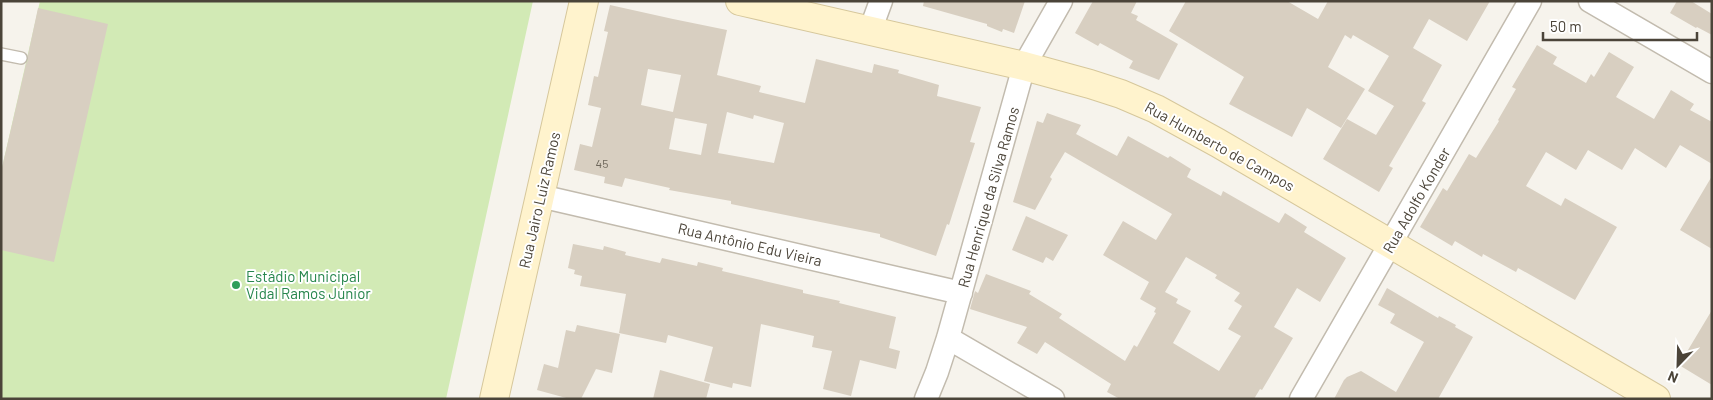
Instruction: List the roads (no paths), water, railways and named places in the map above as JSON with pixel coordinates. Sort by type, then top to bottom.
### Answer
[{"type":"main road","name":"Rua Jairo Luiz Ramos","points":[[494,399],[584,1]]},
{"type":"main road","name":"Rua Humberto de Campos","points":[[740,1],[1024,66],[1121,94],[1156,109],[1202,133],[1656,399]]},
{"type":"street","points":[[870,31],[881,1]]},
{"type":"street","name":"Rua Henrique da Silva Ramos","points":[[926,399],[948,338],[1024,66],[1061,1]]},
{"type":"street","name":"Rua Adolfo Konder","points":[[1301,399],[1530,1]]},
{"type":"street","points":[[1590,1],[1712,72]]},
{"type":"street","name":"Rua Antônio Edu Vieira","points":[[540,196],[961,293]]},
{"type":"street","points":[[948,338],[1053,399]]},
{"type":"lane","points":[[1,54],[20,58]]},
{"type":"place","name":"Estádio Municipal Vidal Ramos Júnior","points":[[236,285]]}]
